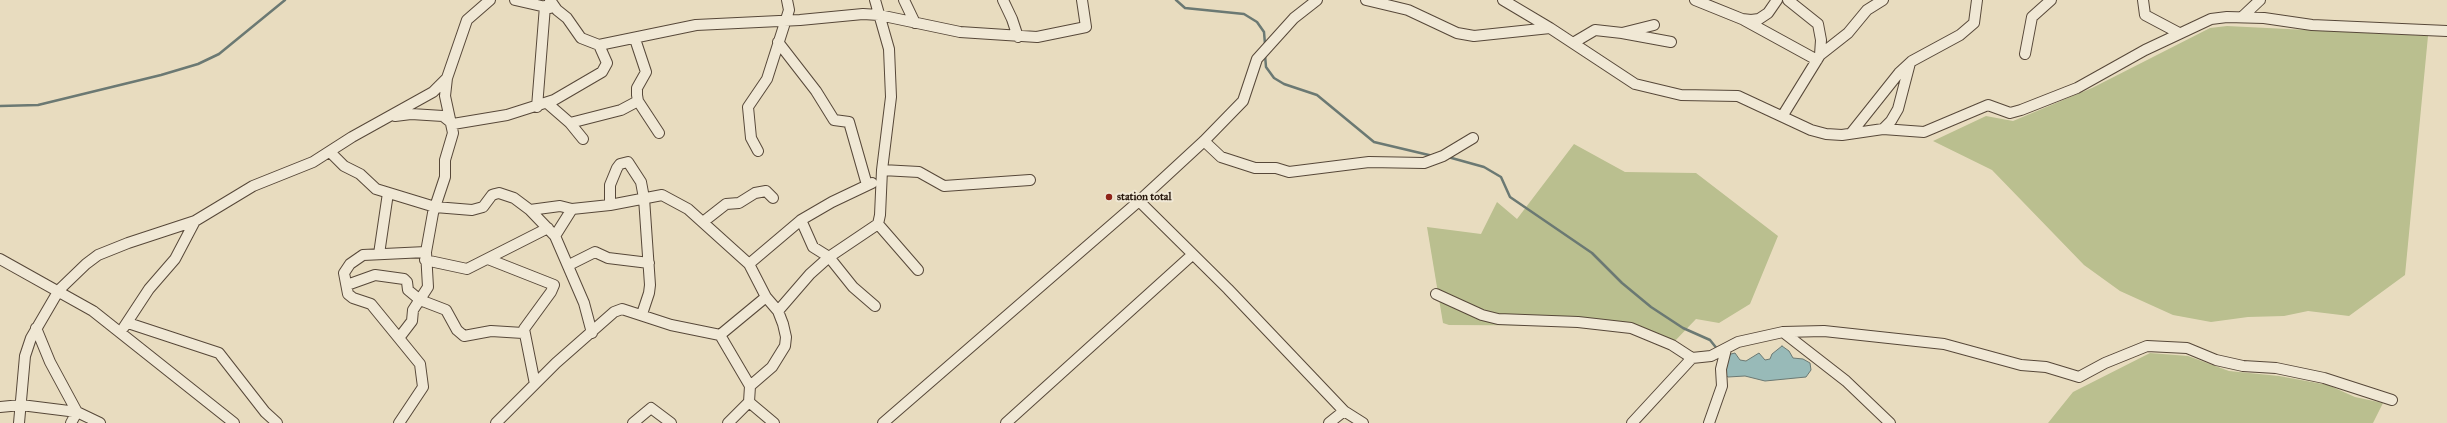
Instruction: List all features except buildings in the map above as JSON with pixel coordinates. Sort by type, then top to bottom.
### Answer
[{"type":"street","points":[[399,338],[412,321],[413,310],[420,300],[428,283],[426,256],[435,207],[445,177],[445,160],[453,133],[453,124],[445,96],[447,78],[467,20],[490,0]]},
{"type":"street","points":[[515,0],[547,3],[567,18],[581,38],[599,45],[635,39],[696,25],[833,16],[879,15],[960,32],[1018,37],[1052,35],[1086,27],[1082,0]]},
{"type":"street","points":[[758,151],[752,138],[748,106],[767,79],[784,20],[789,10],[786,0]]},
{"type":"street","points":[[778,311],[810,274],[829,257],[878,224],[880,215],[881,175],[891,97],[889,49],[875,0]]},
{"type":"street","points":[[904,0],[915,23]]},
{"type":"street","points":[[1003,0],[1012,19],[1018,37]]},
{"type":"street","points":[[883,423],[1139,201],[1204,141],[1243,101],[1257,59],[1294,18],[1317,0]]},
{"type":"street","points":[[1366,0],[1408,10],[1457,33],[1474,36],[1550,28]]},
{"type":"street","points":[[1503,0],[1550,28],[1635,84],[1680,96],[1738,96],[1783,115],[1811,130],[1826,134],[1842,135],[1852,132],[1884,129],[1924,132],[1944,125],[1983,106],[1992,105],[2010,113],[2021,110],[2077,88],[2179,33],[2211,19],[2242,17],[2312,25],[2447,31]]},
{"type":"street","points":[[1694,0],[1742,19],[1819,58]]},
{"type":"street","points":[[1742,19],[1759,19],[1768,13],[1777,0]]},
{"type":"street","points":[[1788,0],[1818,24],[1821,40],[1819,58]]},
{"type":"street","points":[[1783,115],[1819,58],[1848,33],[1867,10],[1883,0]]},
{"type":"street","points":[[1852,132],[1875,101],[1910,63],[1960,35],[1974,23],[1977,0]]},
{"type":"street","points":[[2025,54],[2032,16],[2051,0]]},
{"type":"street","points":[[2143,0],[2145,15],[2179,33]]},
{"type":"street","points":[[2242,17],[2260,0]]},
{"type":"street","points":[[542,105],[547,3]]},
{"type":"street","points":[[1622,33],[1654,25]]},
{"type":"street","points":[[1573,43],[1596,30],[1671,42]]},
{"type":"street","points":[[635,39],[646,72],[637,88],[638,101],[659,133]]},
{"type":"street","points":[[778,42],[816,91],[834,120],[849,122],[867,185]]},
{"type":"street","points":[[386,118],[421,114],[443,116],[453,124],[489,119],[542,105],[602,72],[607,63],[599,45]]},
{"type":"street","points":[[1884,129],[1898,109],[1910,63]]},
{"type":"street","points":[[20,423],[25,356],[36,328],[59,290],[98,256],[128,242],[195,221],[253,186],[313,162],[386,118],[433,92],[447,78]]},
{"type":"street","points":[[570,123],[621,110],[638,101]]},
{"type":"street","points":[[542,105],[570,123],[583,139]]},
{"type":"street","points":[[1204,141],[1221,157],[1256,168],[1276,168],[1289,172],[1369,162],[1424,163],[1443,156],[1473,138]]},
{"type":"street","points":[[330,152],[344,166],[360,174],[376,189],[435,207],[472,210],[483,207],[492,195],[500,193],[514,198],[530,210],[552,232],[561,254],[569,265],[584,302],[592,333]]},
{"type":"street","points":[[610,205],[610,185],[617,168],[624,162],[632,166],[637,174],[644,198],[649,263],[649,293],[642,314]]},
{"type":"street","points":[[750,264],[801,220],[867,185],[881,175],[918,172],[944,186],[1030,180]]},
{"type":"street","points":[[703,222],[726,204],[739,204],[755,193],[766,191],[773,198]]},
{"type":"street","points":[[379,254],[388,193]]},
{"type":"street","points":[[530,210],[560,206],[572,209],[610,205],[662,195],[675,200],[703,222],[750,264],[766,297],[778,311],[786,338],[785,346],[772,368],[750,386]]},
{"type":"street","points":[[1139,201],[1228,289],[1344,411],[1362,423]]},
{"type":"street","points":[[399,423],[423,387],[420,364],[371,304],[353,298],[348,294],[344,273],[350,264],[363,255],[379,254],[426,256],[467,269],[552,232],[572,209]]},
{"type":"street","points":[[801,220],[814,247],[829,257],[853,287],[876,306]]},
{"type":"street","points":[[120,331],[128,323],[150,289],[175,259],[195,221]]},
{"type":"street","points":[[878,224],[918,270]]},
{"type":"street","points":[[569,265],[595,252],[608,258],[649,263]]},
{"type":"street","points":[[1006,423],[1192,255]]},
{"type":"street","points":[[0,259],[59,290],[120,331],[234,423]]},
{"type":"street","points":[[488,259],[554,285],[551,292],[526,323],[523,333],[535,384]]},
{"type":"street","points":[[347,285],[375,275],[404,279],[407,282],[408,290],[420,300],[446,310],[455,326],[464,336],[491,331],[523,333]]},
{"type":"street","points":[[1436,294],[1482,315],[1498,319],[1578,322],[1631,328],[1672,345],[1692,358],[1712,356],[1738,342],[1783,332],[1824,331],[1944,344],[2021,365],[2046,367],[2078,377],[2147,346],[2187,348],[2216,360],[2243,366],[2276,368],[2324,378],[2392,400]]},
{"type":"street","points":[[720,335],[766,297]]},
{"type":"street","points":[[496,423],[535,384],[618,310],[642,314],[671,325],[720,335],[750,386],[749,402],[728,423]]},
{"type":"street","points":[[128,323],[219,353],[265,412],[277,423]]},
{"type":"street","points":[[36,328],[50,362],[77,412]]},
{"type":"street","points":[[1783,332],[1846,381],[1890,423]]},
{"type":"street","points":[[1709,423],[1722,386],[1721,369],[1726,349]]},
{"type":"street","points":[[1632,423],[1692,358]]},
{"type":"street","points":[[749,402],[774,423]]},
{"type":"street","points":[[0,407],[21,405],[77,412],[100,423]]},
{"type":"street","points":[[633,423],[651,408],[671,423]]},
{"type":"street","points":[[1329,423],[1344,411]]},
{"type":"street","points":[[71,423],[77,412]]},
{"type":"green space","points":[[2227,26],[2428,36],[2405,275],[2349,316],[2308,311],[2284,316],[2248,317],[2211,322],[2173,315],[2120,291],[2084,265],[1992,170],[1933,141],[1986,116],[2013,121],[2092,88],[2210,28]]},
{"type":"green space","points":[[1574,144],[1625,172],[1696,173],[1778,236],[1750,304],[1719,323],[1696,319],[1673,343],[1630,326],[1449,325],[1443,323],[1427,227],[1481,234],[1497,202],[1517,219]]},
{"type":"green space","points":[[2150,353],[2188,356],[2229,371],[2279,376],[2328,385],[2355,397],[2383,403],[2373,423],[2048,423],[2073,392]]},
{"type":"water","points":[[1782,346],[1789,351],[1793,358],[1803,359],[1810,363],[1811,370],[1806,377],[1765,381],[1745,376],[1728,377],[1725,375],[1727,355],[1735,353],[1740,360],[1746,361],[1759,353],[1765,360],[1770,359],[1772,354]]},
{"type":"waterway","points":[[0,106],[38,105],[161,75],[198,64],[219,54],[285,0]]},
{"type":"waterway","points":[[1176,0],[1185,8],[1244,14],[1257,22],[1264,32],[1265,44]]},
{"type":"waterway","points":[[1265,55],[1266,67],[1274,78],[1284,84],[1317,95],[1374,142],[1433,156]]},
{"type":"waterway","points":[[1448,157],[1484,167],[1501,177],[1510,197],[1592,253],[1622,283],[1651,307],[1683,328],[1710,340],[1718,350]]},
{"type":"place","name":"station total","points":[[1109,197]]}]
